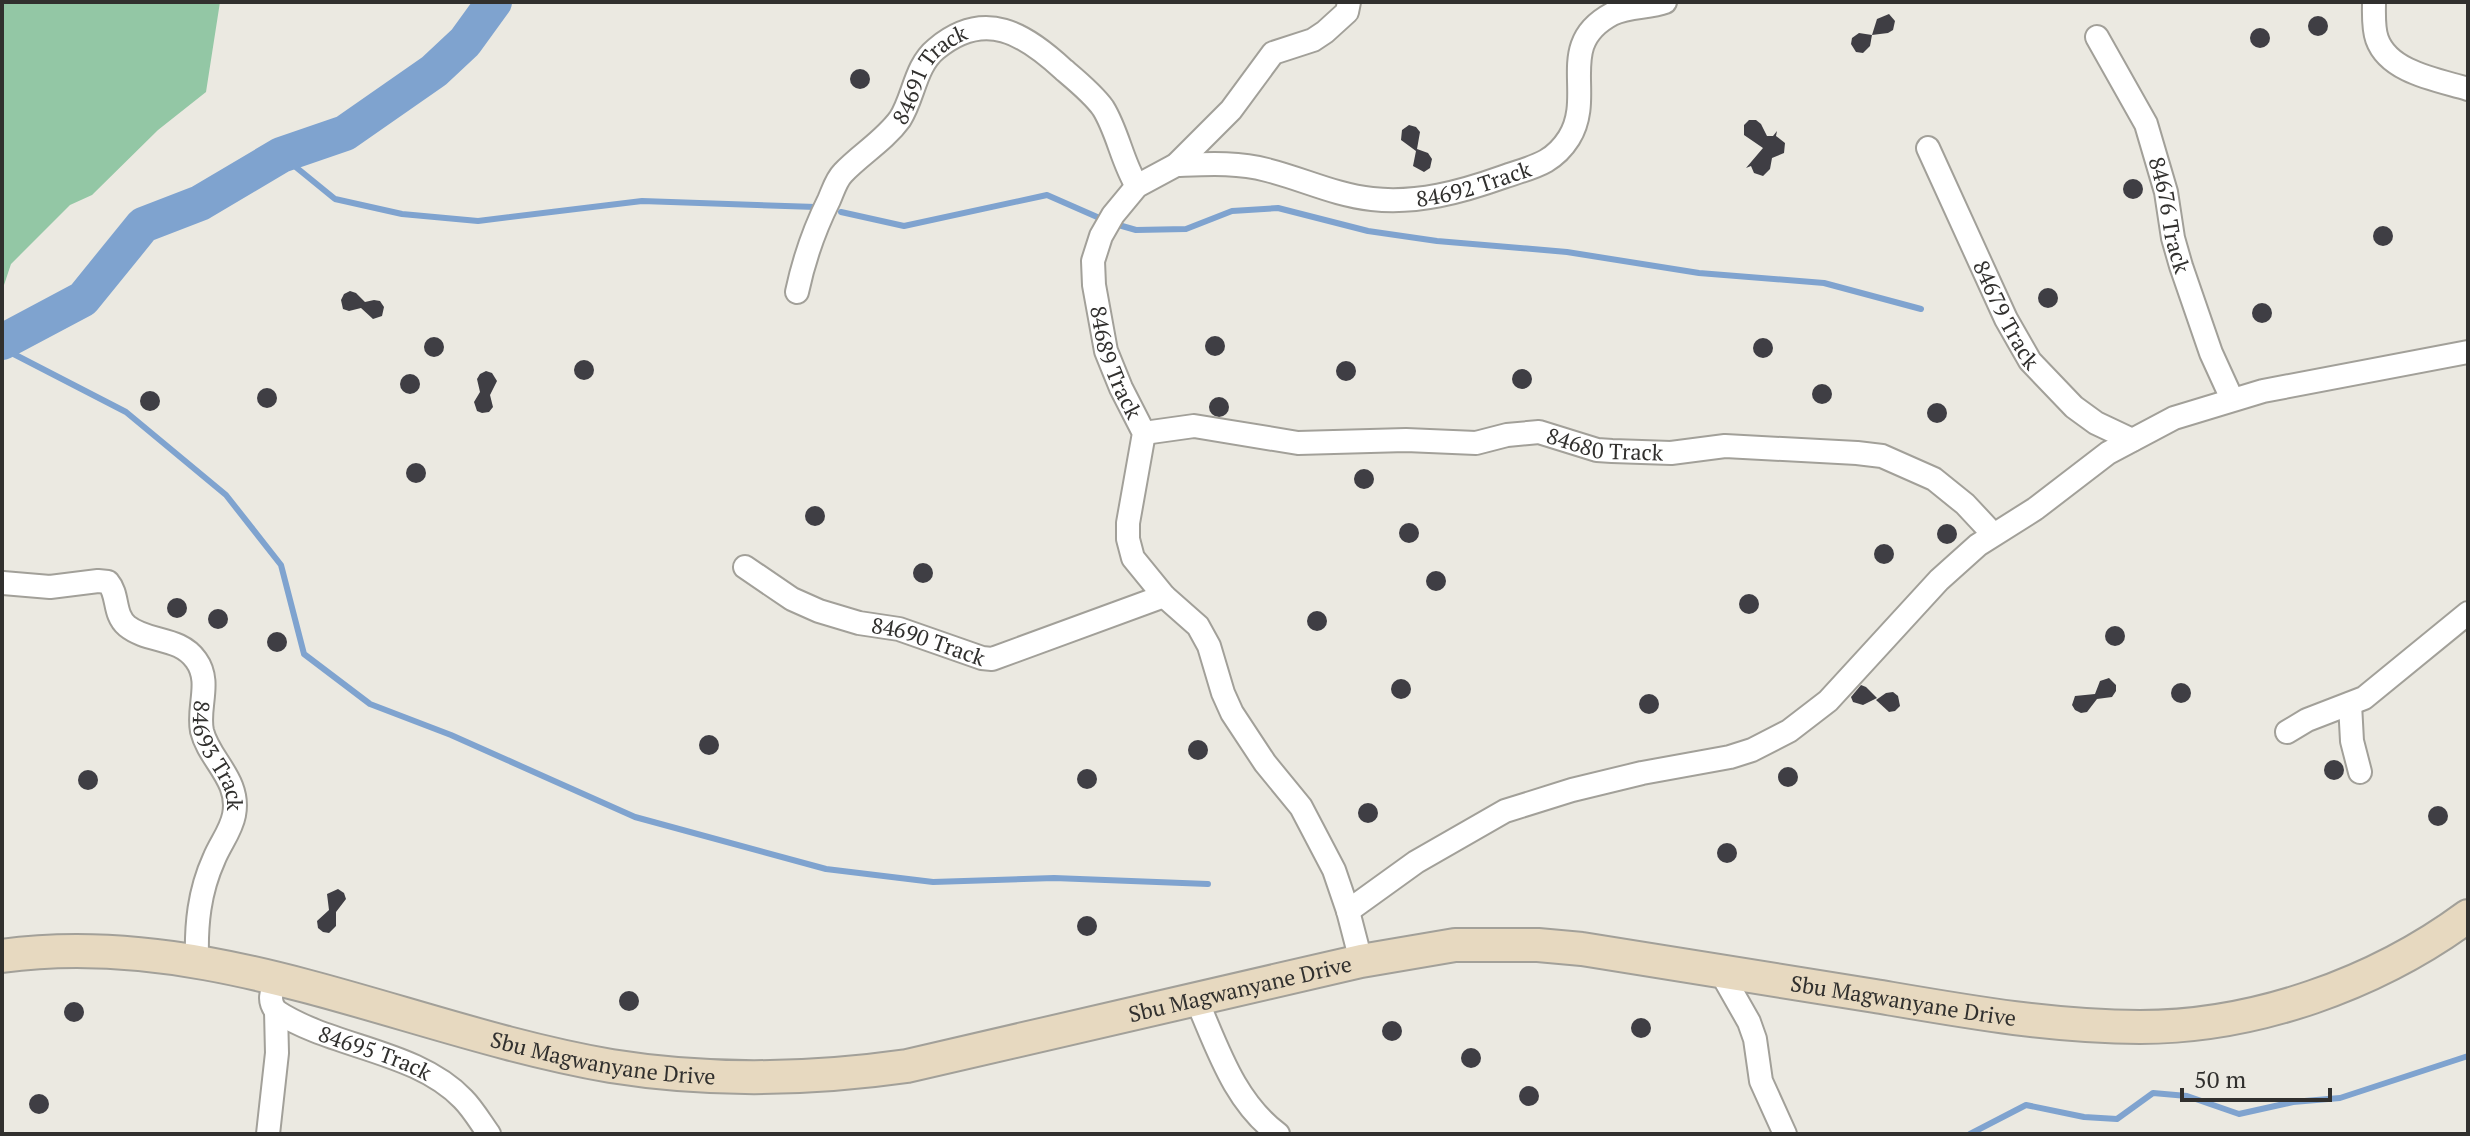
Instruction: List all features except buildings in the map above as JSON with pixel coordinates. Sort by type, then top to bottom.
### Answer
[{"type":"main road","name":"Sbu Magwanyane Drive","points":[[2,956],[61,951],[125,951],[197,960],[611,1066],[696,1076],[749,1078],[847,1074],[907,1066],[1361,961],[1455,945],[1526,944],[1582,949],[2029,1021],[2144,1027],[2207,1021],[2311,997],[2413,952],[2468,916]]},
{"type":"street","name":"84689 Track","points":[[1349,2],[1347,12],[1325,32],[1313,40],[1273,53],[1231,110],[1176,165],[1137,186],[1113,215],[1093,261],[1094,285],[1106,351],[1144,433],[1128,539],[1133,558],[1164,596],[1198,626],[1209,646],[1232,713],[1265,763],[1301,807],[1334,870],[1361,961]]},
{"type":"street","name":"84692 Track","points":[[1176,165],[1237,164],[1372,199],[1458,193],[1544,164],[1558,152],[1576,125],[1580,103],[1579,54],[1587,34],[1615,13],[1665,2]]},
{"type":"street","points":[[2374,2],[2377,41],[2395,62],[2415,72],[2468,89]]},
{"type":"street","name":"84691 Track","points":[[797,292],[806,253],[841,175],[884,138],[901,118],[916,79],[934,50],[972,30],[1002,28],[1023,37],[1084,87],[1109,120],[1137,186]]},
{"type":"street","name":"84676 Track","points":[[2097,37],[2146,124],[2166,192],[2181,266],[2211,353],[2232,399]]},
{"type":"street","name":"84679 Track","points":[[1928,148],[2006,319],[2030,361],[2074,407],[2096,423],[2132,440]]},
{"type":"street","points":[[1348,911],[1416,862],[1505,811],[1642,773],[1730,757],[1771,742],[1828,701],[1939,580],[1978,545],[2035,509],[2108,453],[2174,418],[2232,399],[2468,352]]},
{"type":"street","name":"84680 Track","points":[[1144,433],[1194,426],[1298,443],[1406,440],[1476,443],[1516,433],[1539,432],[1597,450],[1612,451],[1671,453],[1725,446],[1857,453],[1882,456],[1934,479],[1965,504],[1993,534]]},
{"type":"street","name":"84690 Track","points":[[745,567],[792,599],[819,611],[859,623],[899,629],[992,659],[1164,596]]},
{"type":"street","name":"84693 Track","points":[[3,583],[50,587],[103,581],[110,585],[117,613],[127,626],[142,636],[180,644],[199,664],[205,690],[202,730],[233,791],[235,804],[234,817],[208,872],[198,909],[197,960]]},
{"type":"street","points":[[2287,732],[2374,691],[2468,613]]},
{"type":"street","points":[[2350,704],[2352,741],[2360,772]]},
{"type":"street","points":[[1720,971],[1749,1022],[1755,1039],[1761,1081],[1785,1134]]},
{"type":"street","points":[[268,1134],[277,1053],[276,1011],[271,1005],[270,996],[277,979]]},
{"type":"street","points":[[1197,1001],[1229,1077],[1265,1124],[1278,1134]]},
{"type":"street","name":"84695 Track","points":[[276,1011],[329,1036],[423,1071],[464,1099],[489,1134]]},
{"type":"green space","points":[[2,2],[220,2],[206,92],[158,130],[92,195],[70,205],[11,264],[2,291]]},
{"type":"waterway","points":[[2,342],[83,299],[143,225],[200,203],[281,155],[345,133],[434,71],[465,42],[494,2]]},
{"type":"waterway","points":[[281,155],[335,199],[402,214],[478,221],[642,201],[816,207]]},
{"type":"waterway","points":[[841,212],[904,226],[1047,195],[1104,220]]},
{"type":"waterway","points":[[1115,224],[1136,230],[1186,229],[1232,211],[1278,208],[1368,231],[1437,241],[1567,252],[1699,273],[1824,283],[1921,309]]},
{"type":"waterway","points":[[2,348],[126,412],[226,495],[281,565],[304,654],[370,704],[451,735],[635,817],[826,869],[933,882],[1054,878],[1208,884]]},
{"type":"waterway","points":[[1970,1134],[2026,1105],[2084,1117],[2117,1119],[2153,1093],[2187,1096],[2239,1114],[2293,1102],[2340,1098],[2468,1056]]}]
